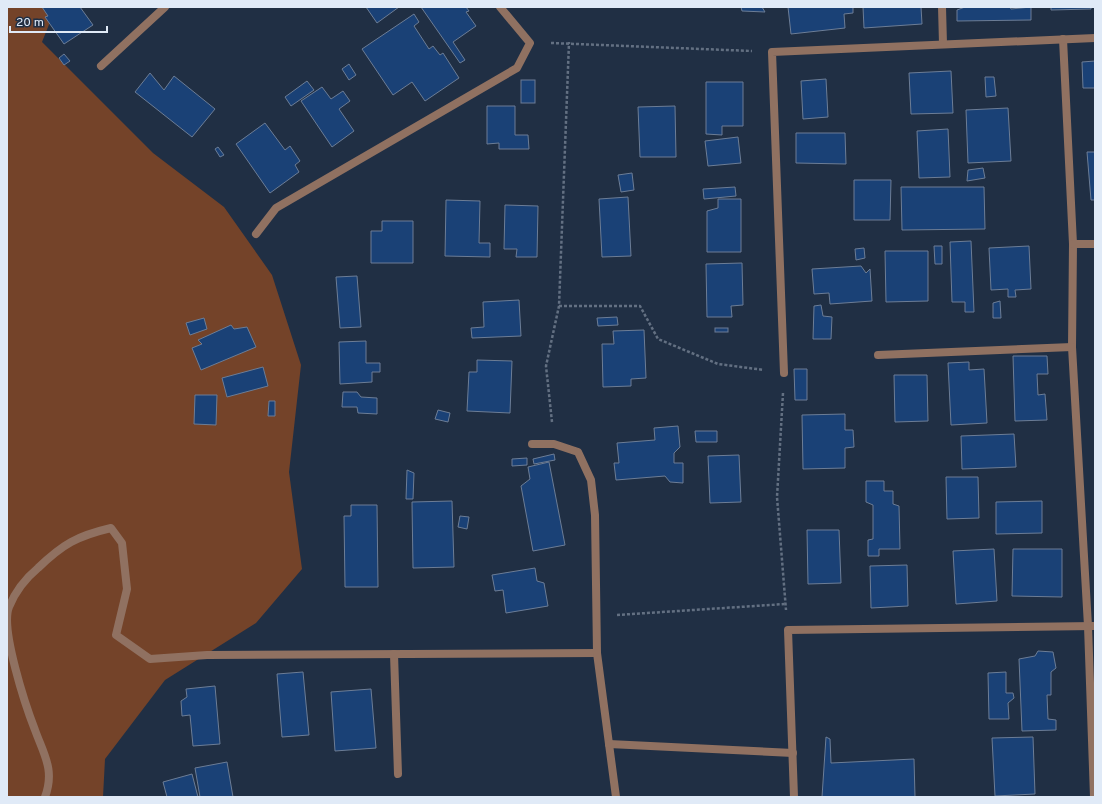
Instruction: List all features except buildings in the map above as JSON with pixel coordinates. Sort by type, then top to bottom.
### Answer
[{"type":"street","points":[[101,66],[165,7]]},
{"type":"street","points":[[256,234],[276,208],[517,68],[530,43],[500,7]]},
{"type":"street","points":[[942,7],[943,44]]},
{"type":"street","points":[[784,373],[772,52],[1095,38]]},
{"type":"street","points":[[1062,39],[1073,244],[1072,347],[1091,626],[1094,797]]},
{"type":"street","points":[[1073,244],[1095,244]]},
{"type":"street","points":[[878,355],[1072,347]]},
{"type":"street","points":[[532,444],[554,444],[578,452],[590,480],[595,515],[597,653],[616,797]]},
{"type":"street","points":[[45,797],[50,772],[27,708],[8,636],[9,608],[27,577],[58,549],[87,534],[111,528],[122,543],[127,589],[116,635],[150,659],[207,655],[597,653]]},
{"type":"street","points":[[794,797],[788,630],[1091,626]]},
{"type":"street","points":[[394,654],[398,774]]},
{"type":"street","points":[[609,744],[792,753]]},
{"type":"path","points":[[530,43],[569,42],[772,52]]},
{"type":"path","points":[[554,444],[546,366],[559,306],[569,42]]},
{"type":"path","points":[[559,306],[640,306],[658,339],[718,364],[784,373],[777,497],[788,630]]},
{"type":"path","points":[[596,617],[785,604]]},
{"type":"shaded area","points":[[7,7],[56,7],[42,42],[153,153],[224,207],[272,275],[301,365],[289,472],[302,569],[256,623],[165,680],[105,759],[103,797],[7,797]]}]
